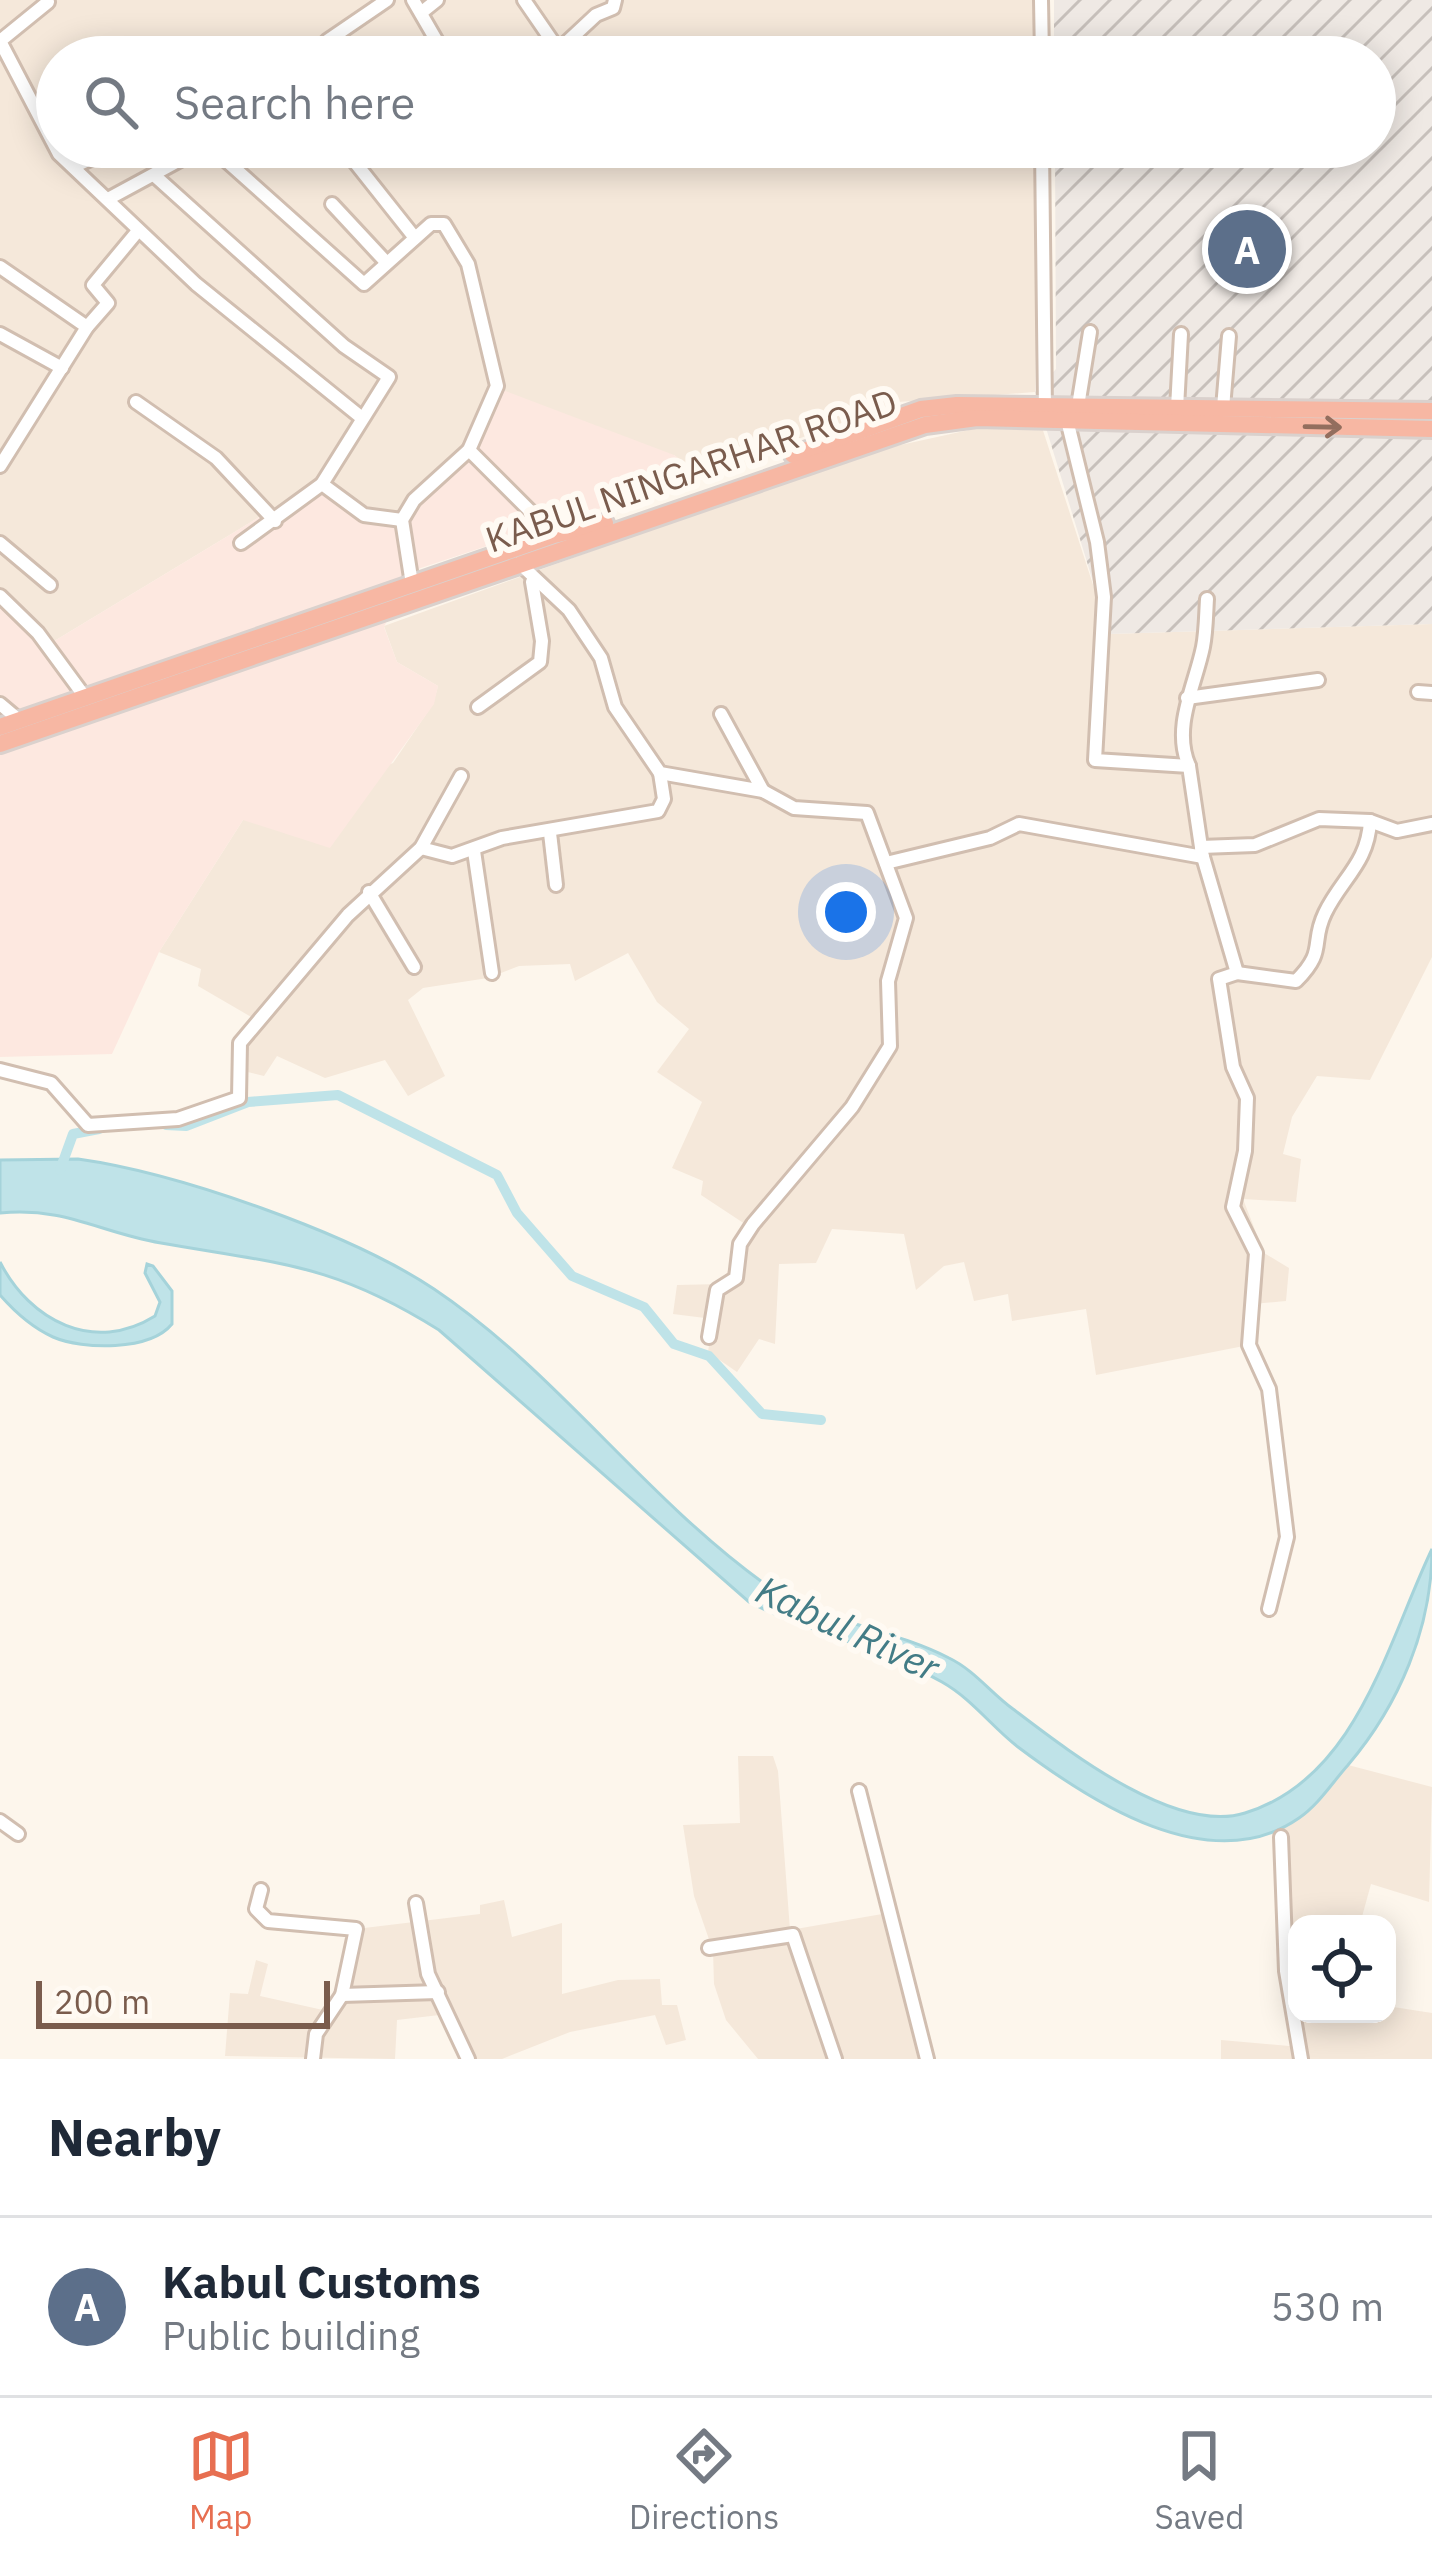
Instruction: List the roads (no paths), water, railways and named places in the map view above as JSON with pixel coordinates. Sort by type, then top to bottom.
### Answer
[{"type":"highway","name":"KABUL NINGARHAR ROAD","points":[[1073,413],[1177,408],[1432,410]]},
{"type":"highway","name":"KABUL NINGARHAR ROAD","points":[[0,727],[554,535],[596,526],[921,410],[1432,428]]},
{"type":"highway","name":"KABUL NINGARHAR ROAD","points":[[0,744],[925,424],[1045,412]]},
{"type":"street","points":[[413,0],[435,36]]},
{"type":"street","points":[[422,12],[437,0]]},
{"type":"street","points":[[524,0],[545,36]]},
{"type":"street","points":[[574,36],[596,15],[613,8],[615,0]]},
{"type":"street","points":[[1041,0],[1042,36]]},
{"type":"street","points":[[36,110],[0,41],[48,2]]},
{"type":"street","points":[[333,36],[377,2]]},
{"type":"street","points":[[80,168],[137,232],[276,353],[362,418]]},
{"type":"street","points":[[108,200],[167,168]]},
{"type":"street","points":[[231,168],[364,284],[385,268],[385,261],[332,204]]},
{"type":"street","points":[[359,168],[415,238]]},
{"type":"street","points":[[1042,168],[1045,412]]},
{"type":"street","points":[[154,175],[344,346],[389,377],[322,484],[241,543]]},
{"type":"street","points":[[385,261],[439,221],[468,264],[497,386],[469,451],[414,500],[402,520],[412,584]]},
{"type":"street","points":[[0,466],[87,328],[108,303],[93,285],[137,232]]},
{"type":"street","points":[[0,267],[87,328]]},
{"type":"street","points":[[1090,332],[1073,413],[1104,597],[1094,760],[1189,766]]},
{"type":"street","points":[[1177,408],[1181,334]]},
{"type":"street","points":[[1223,408],[1229,336]]},
{"type":"street","points":[[2,340],[62,368]]},
{"type":"street","points":[[136,402],[236,475],[275,521]]},
{"type":"street","points":[[469,451],[554,535]]},
{"type":"street","points":[[322,484],[364,515],[402,520]]},
{"type":"street","points":[[0,543],[50,585]]},
{"type":"street","points":[[421,848],[452,856],[502,838],[658,811],[664,799],[660,773],[644,756],[615,707],[602,658],[569,610],[532,581],[519,563]]},
{"type":"street","points":[[478,706],[540,662],[542,641],[532,581]]},
{"type":"street","points":[[0,596],[38,633],[85,698]]},
{"type":"street","points":[[1207,599],[1204,645],[1187,698],[1182,750],[1189,766],[1202,852],[1237,973]]},
{"type":"street","points":[[1187,698],[1318,680]]},
{"type":"street","points":[[0,704],[20,720]]},
{"type":"street","points":[[722,714],[763,791]]},
{"type":"street","points":[[660,773],[763,791],[794,808],[867,813],[906,917],[888,981],[890,1046],[852,1107],[747,1234],[736,1278],[717,1290],[709,1337]]},
{"type":"street","points":[[0,1070],[51,1083],[88,1125],[178,1119],[238,1098],[240,1043],[369,892],[421,848],[460,776]]},
{"type":"street","points":[[886,863],[990,838],[1019,824],[1202,852],[1255,845],[1318,819],[1370,821],[1397,831],[1432,824]]},
{"type":"street","points":[[1269,1610],[1287,1537],[1269,1389],[1249,1346],[1256,1253],[1233,1207],[1245,1151],[1247,1098],[1233,1067],[1219,979],[1237,973],[1296,981],[1316,961],[1324,914],[1361,862],[1370,821]]},
{"type":"street","points":[[550,833],[556,885]]},
{"type":"street","points":[[474,851],[492,973]]},
{"type":"street","points":[[369,892],[414,967]]},
{"type":"street","points":[[859,1791],[928,2059]]},
{"type":"street","points":[[0,1821],[18,1834]]},
{"type":"street","points":[[1281,1837],[1285,1959],[1301,2059]]},
{"type":"street","points":[[260,1890],[256,1909],[268,1921],[356,1929],[342,1995],[316,2034],[314,2059]]},
{"type":"street","points":[[416,1903],[428,1974],[468,2059]]},
{"type":"street","points":[[710,1948],[793,1935],[835,2059]]},
{"type":"street","points":[[342,1995],[439,1992]]},
{"type":"water","name":"Kabul River","points":[[78,1159],[164,1177],[262,1208],[399,1268],[478,1321],[520,1357],[680,1513],[765,1584],[808,1607],[958,1663],[1062,1746],[1155,1801],[1217,1817],[1245,1813],[1283,1796],[1315,1771],[1364,1704],[1432,1549],[1426,1608],[1409,1664],[1366,1742],[1299,1818],[1264,1835],[1228,1841],[1152,1826],[1047,1768],[942,1682],[749,1602],[439,1330],[401,1308],[304,1269],[138,1238],[64,1217],[0,1213],[0,1160]]},
{"type":"water","points":[[0,1262],[28,1301],[46,1315],[87,1331],[109,1332],[155,1316],[160,1302],[145,1273],[147,1264],[153,1266],[172,1291],[172,1324],[148,1339],[116,1345],[53,1337],[24,1319],[0,1295]]},
{"type":"waterway","points":[[166,1125],[186,1126],[248,1102],[338,1095],[497,1175],[517,1213],[572,1276],[644,1307],[674,1344],[709,1356],[762,1414],[821,1420]]},
{"type":"waterway","points":[[60,1170],[73,1134],[99,1129]]},
{"type":"place","name":"Kabul Customs","points":[[1247,249]]}]
